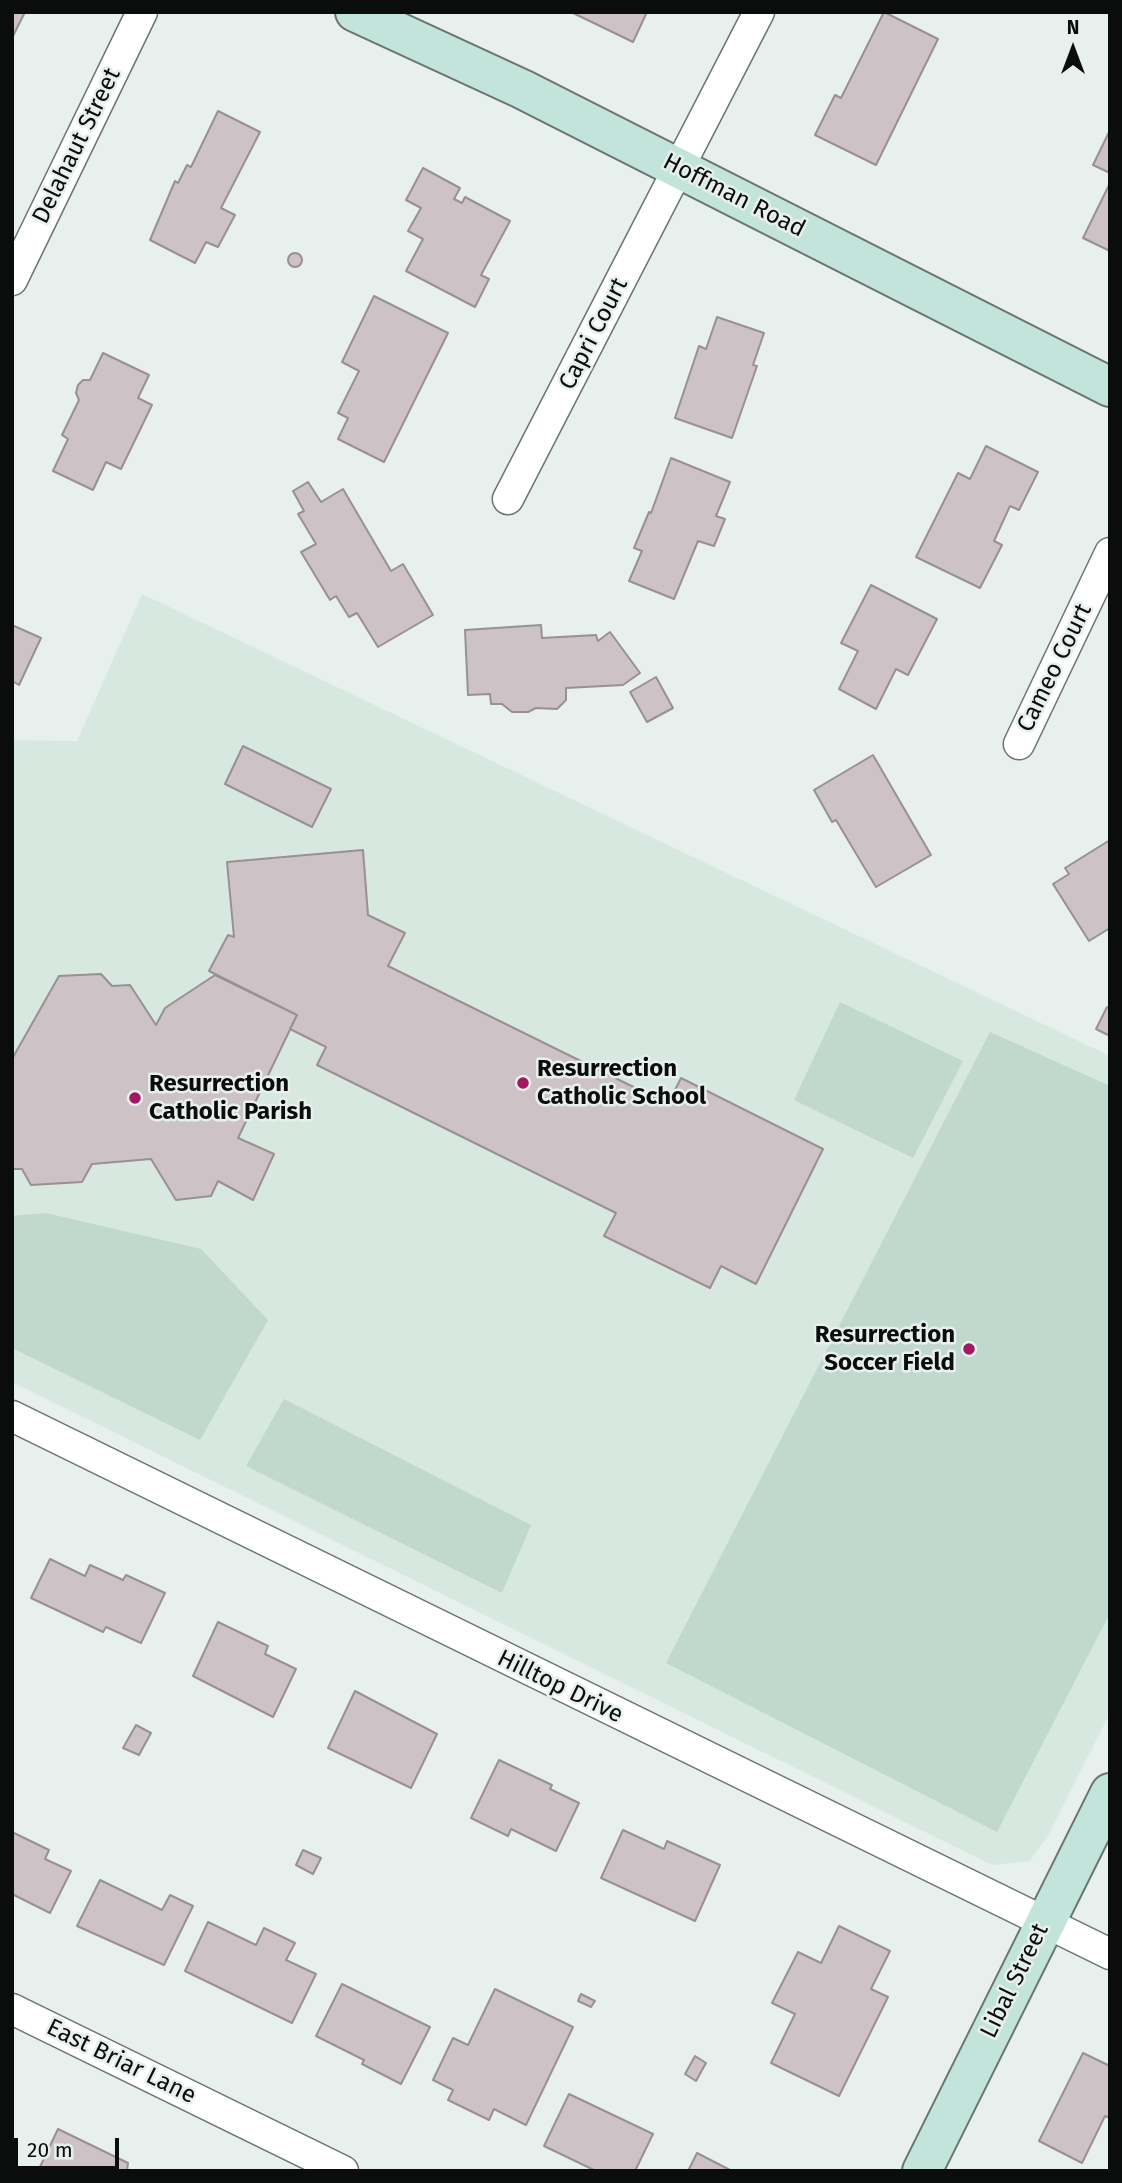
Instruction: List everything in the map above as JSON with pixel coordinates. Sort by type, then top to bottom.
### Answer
[{"type":"street","name":"Delahaut Street","points":[[12,279],[142,12]]},
{"type":"street","name":"Hoffman Road","points":[[355,12],[522,89],[1110,387]]},
{"type":"street","name":"Capri Court","points":[[509,499],[760,12]]},
{"type":"street","name":"Cameo Court","points":[[1018,744],[1110,553]]},
{"type":"street","name":"Hilltop Drive","points":[[12,1416],[1110,1954]]},
{"type":"street","name":"Libal Street","points":[[922,2171],[1110,1793]]},
{"type":"street","name":"East Briar Lane","points":[[12,2008],[343,2171]]},
{"type":"shaded area","points":[[142,594],[1110,1056],[1110,1713],[1049,1834],[1030,1861],[992,1865],[12,1382],[12,740],[77,741]]},
{"type":"green space","points":[[840,1002],[963,1061],[913,1158],[794,1100]]},
{"type":"green space","name":"Resurrection Soccer Field","points":[[990,1032],[1110,1086],[1110,1613],[997,1832],[666,1663]]},
{"type":"green space","points":[[46,1213],[201,1249],[268,1320],[200,1440],[12,1348],[12,1216]]},
{"type":"green space","points":[[284,1399],[531,1525],[502,1593],[246,1466]]},
{"type":"building","points":[[12,12],[25,12],[12,38]]},
{"type":"building","points":[[571,12],[647,12],[633,42]]},
{"type":"building","points":[[884,12],[938,39],[876,165],[815,135],[835,95],[841,98]]},
{"type":"building","points":[[218,111],[260,132],[221,208],[235,215],[218,247],[206,242],[195,263],[150,240],[175,181],[178,183],[187,165],[191,167]]},
{"type":"building","points":[[1110,130],[1110,173],[1093,165]]},
{"type":"building","points":[[423,168],[460,188],[454,199],[462,203],[465,197],[510,221],[481,275],[489,279],[475,307],[406,271],[423,239],[408,231],[421,208],[406,200]]},
{"type":"building","points":[[1110,183],[1110,251],[1083,238]]},
{"type":"building","points":[[295,253],[300,255],[300,265],[295,267],[290,265],[288,260],[290,255]]},
{"type":"building","points":[[374,296],[448,333],[384,462],[338,439],[348,418],[338,413],[359,371],[342,362]]},
{"type":"building","points":[[717,317],[764,333],[753,365],[757,366],[732,438],[675,418],[699,346],[706,349]]},
{"type":"building","points":[[103,353],[149,375],[138,398],[152,405],[121,469],[106,462],[93,490],[53,471],[68,439],[62,435],[79,400],[76,393],[78,385],[83,380],[90,380]]},
{"type":"building","points":[[986,446],[1038,472],[1019,510],[1010,506],[994,541],[1002,545],[980,588],[916,557],[958,473],[970,479]]},
{"type":"building","points":[[671,458],[730,482],[716,516],[725,519],[714,546],[698,541],[674,599],[629,581],[642,551],[634,548],[649,512],[651,513]]},
{"type":"building","points":[[308,482],[321,502],[343,489],[391,571],[403,564],[433,615],[378,647],[357,613],[349,617],[336,596],[330,600],[301,552],[316,544],[298,514],[304,511],[293,491]]},
{"type":"building","points":[[871,585],[937,619],[908,675],[896,669],[876,709],[839,689],[858,651],[841,643]]},
{"type":"building","points":[[12,625],[41,638],[19,685],[12,681]]},
{"type":"building","points":[[541,625],[542,638],[596,635],[598,641],[610,632],[640,673],[623,685],[566,688],[566,700],[557,709],[536,708],[528,712],[512,712],[502,704],[491,704],[490,694],[468,695],[465,630]]},
{"type":"building","points":[[656,677],[673,708],[647,722],[630,692]]},
{"type":"building","points":[[243,746],[331,789],[312,827],[225,784]]},
{"type":"building","points":[[873,755],[931,855],[876,887],[836,820],[832,822],[814,790]]},
{"type":"building","points":[[1110,840],[1110,928],[1089,941],[1053,884],[1069,874],[1065,868]]},
{"type":"building","points":[[363,850],[368,915],[405,933],[388,966],[668,1104],[681,1078],[823,1149],[756,1284],[721,1266],[710,1288],[604,1236],[616,1213],[317,1065],[326,1047],[290,1029],[297,1015],[209,971],[228,935],[234,937],[227,862]]},
{"type":"building","name":"Resurrection Catholic Parish","points":[[101,974],[112,986],[130,985],[156,1025],[165,1008],[215,975],[297,1015],[238,1138],[274,1154],[253,1200],[218,1181],[211,1196],[176,1200],[151,1159],[92,1164],[82,1182],[31,1185],[22,1169],[12,1169],[12,1059],[59,976]]},
{"type":"building","points":[[1107,1007],[1110,1009],[1110,1036],[1096,1029]]},
{"type":"building","points":[[50,1559],[85,1576],[90,1565],[123,1580],[126,1575],[165,1593],[141,1643],[106,1627],[103,1632],[31,1598]]},
{"type":"building","points":[[218,1622],[268,1646],[265,1654],[296,1669],[273,1717],[193,1676]]},
{"type":"building","points":[[355,1691],[437,1734],[411,1788],[328,1748]]},
{"type":"building","points":[[136,1725],[151,1733],[139,1755],[123,1748]]},
{"type":"building","points":[[499,1760],[552,1785],[550,1789],[579,1803],[556,1851],[511,1829],[508,1836],[471,1818]]},
{"type":"building","points":[[623,1830],[664,1849],[667,1841],[720,1865],[695,1921],[601,1878]]},
{"type":"building","points":[[12,1832],[49,1850],[45,1859],[71,1871],[50,1913],[12,1894]]},
{"type":"building","points":[[303,1850],[321,1858],[313,1874],[296,1865]]},
{"type":"building","points":[[100,1880],[162,1910],[170,1895],[193,1906],[164,1965],[77,1926]]},
{"type":"building","points":[[208,1922],[256,1945],[264,1928],[295,1943],[286,1960],[316,1974],[292,2023],[185,1971]]},
{"type":"building","points":[[839,1926],[890,1951],[871,1989],[888,1997],[839,2096],[771,2063],[795,2014],[772,2003],[798,1952],[821,1963]]},
{"type":"building","points":[[342,1984],[430,2027],[401,2084],[362,2064],[364,2060],[316,2036]]},
{"type":"building","points":[[495,1989],[573,2027],[526,2125],[494,2109],[489,2120],[448,2100],[453,2090],[433,2080],[453,2038],[468,2045]]},
{"type":"building","points":[[581,1994],[595,2001],[591,2007],[578,2001]]},
{"type":"building","points":[[1083,2053],[1110,2066],[1110,2118],[1105,2116],[1082,2163],[1039,2141]]},
{"type":"building","points":[[695,2056],[706,2063],[696,2081],[685,2074]]},
{"type":"building","points":[[569,2094],[653,2134],[635,2171],[596,2171],[544,2146]]},
{"type":"building","points":[[58,2129],[128,2163],[127,2171],[38,2171]]},
{"type":"building","points":[[697,2153],[732,2171],[688,2171]]},
{"type":"place","name":"Resurrection Catholic School","points":[[523,1083]]},
{"type":"place","name":"Resurrection Catholic Parish","points":[[135,1098]]},
{"type":"place","name":"Resurrection Soccer Field","points":[[969,1349]]}]
